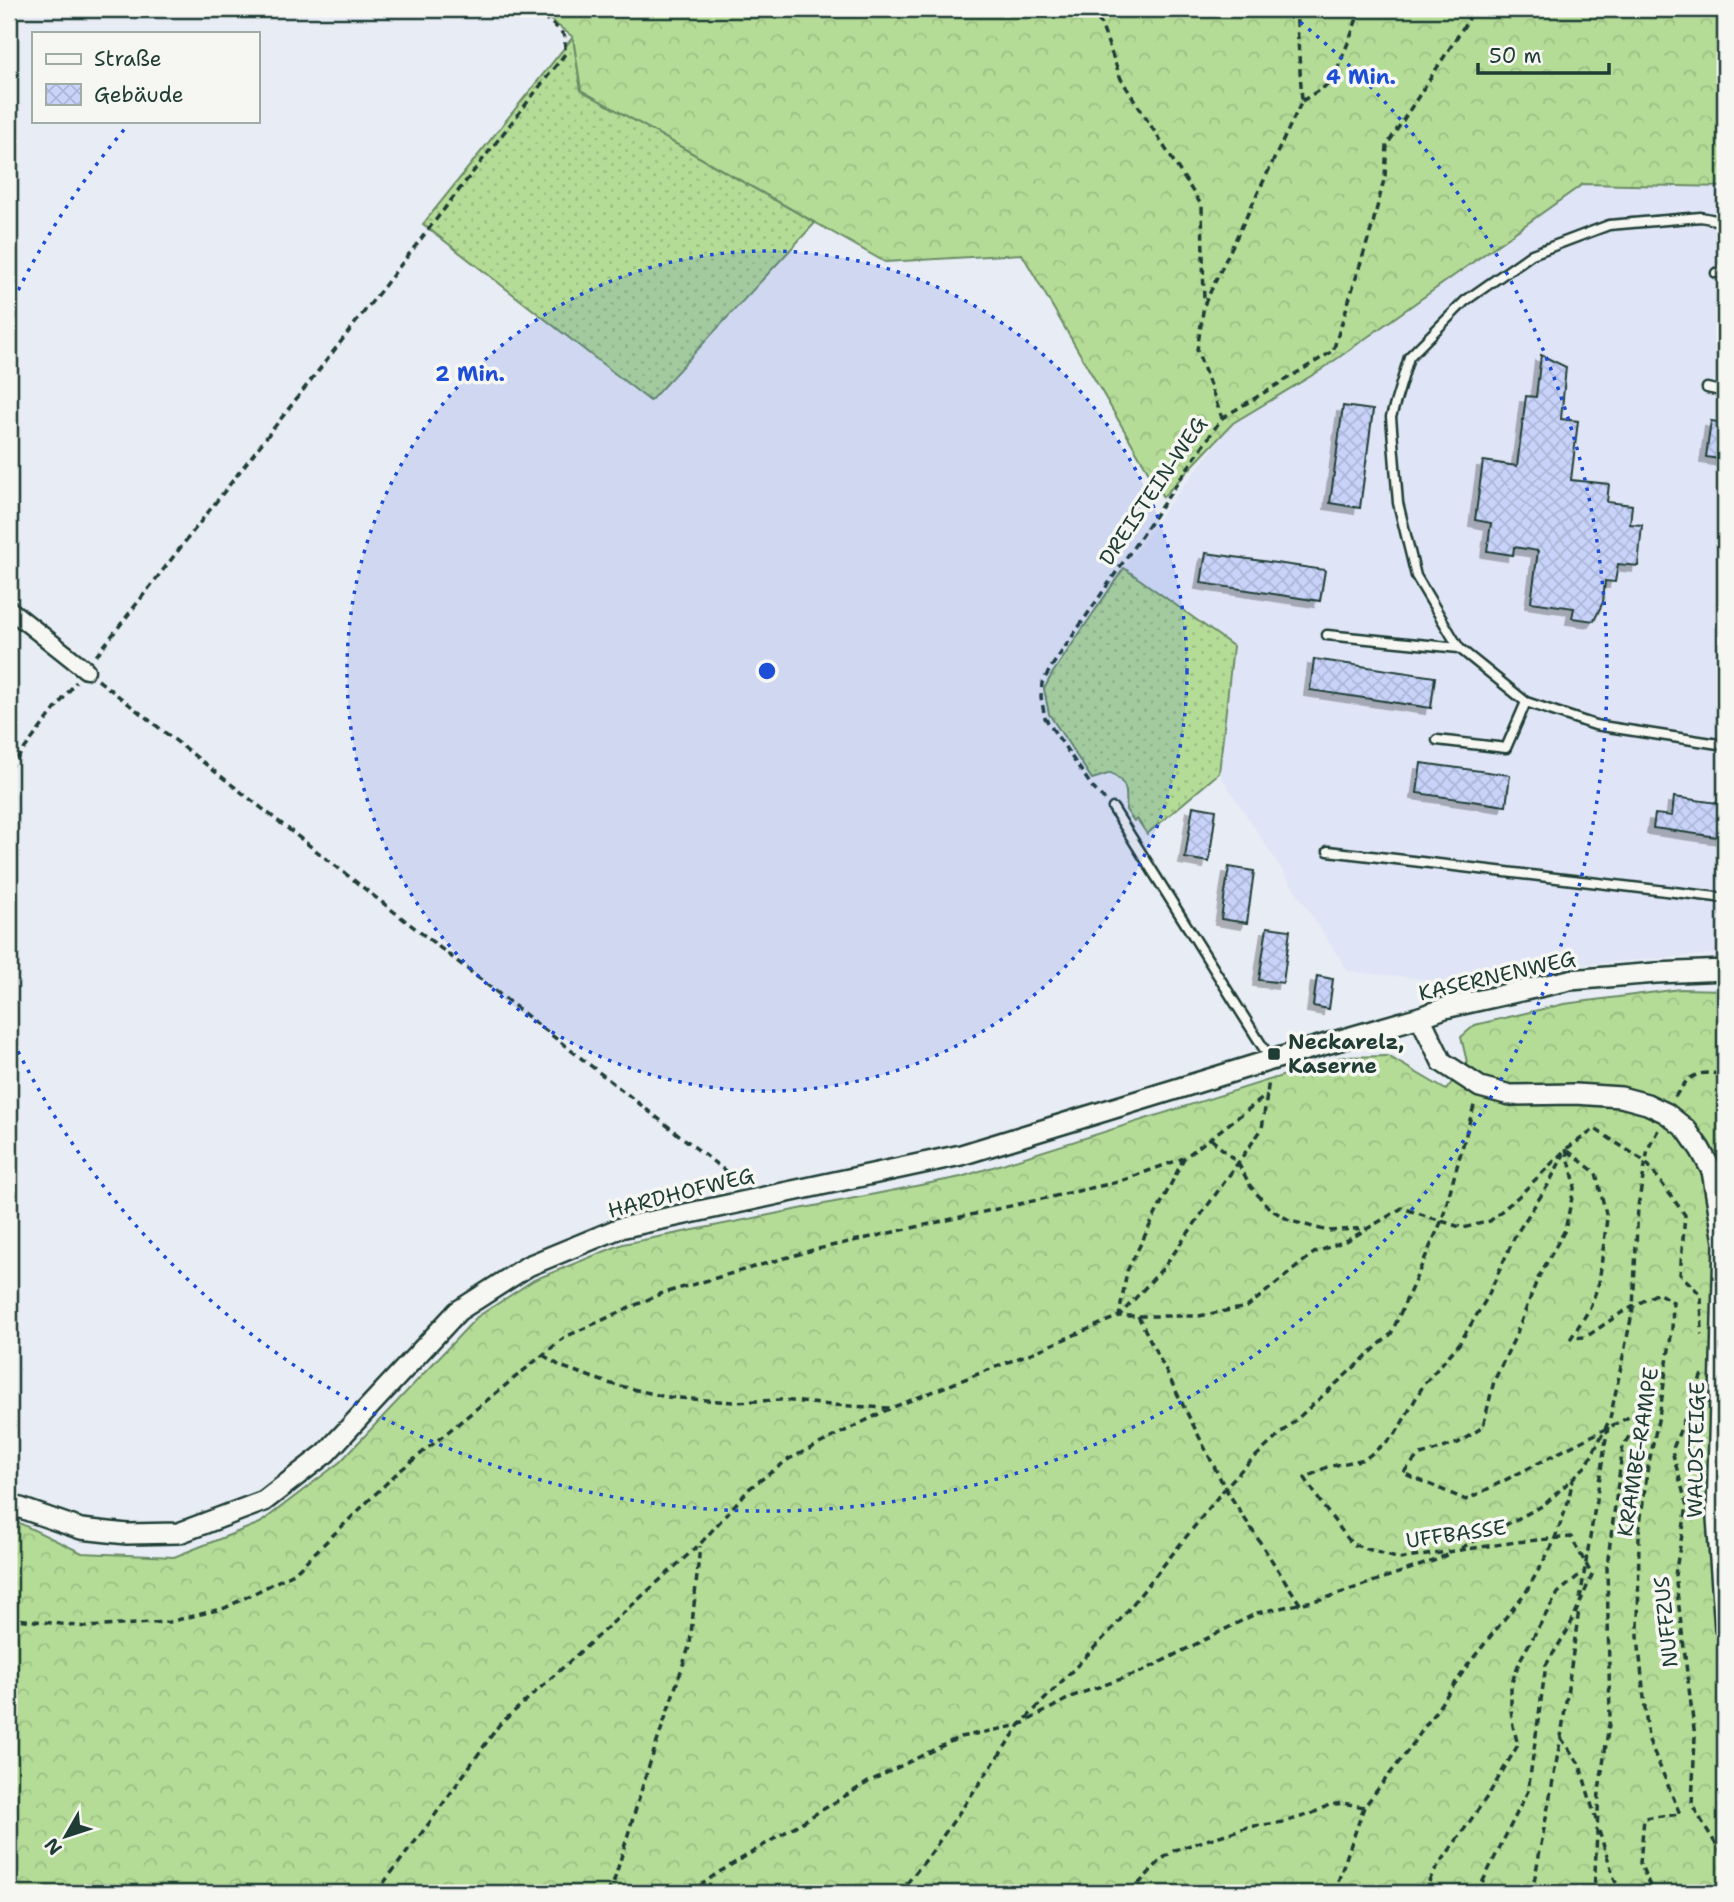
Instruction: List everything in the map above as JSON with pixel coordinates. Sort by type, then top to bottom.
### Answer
[{"type":"street","points":[[9,609],[86,670]]},
{"type":"street","name":"KASERNENWEG","points":[[1278,1058],[1445,1008],[1570,980],[1725,970]]},
{"type":"street","name":"WALDSTEIGE","points":[[1420,1017],[1443,1062],[1480,1087],[1510,1096],[1587,1094],[1621,1097],[1647,1104],[1666,1113],[1686,1129],[1712,1171],[1724,1242],[1717,1518],[1725,1629]]},
{"type":"street","name":"HARDHOFWEG","points":[[9,1504],[81,1530],[127,1534],[179,1533],[264,1501],[326,1452],[458,1311],[528,1266],[620,1228],[961,1155],[1278,1058]]},
{"type":"lane","points":[[1725,222],[1701,217],[1609,225],[1532,254],[1465,301],[1409,357],[1391,417],[1398,503],[1416,576],[1459,648],[1526,702],[1595,725],[1725,745]]},
{"type":"lane","points":[[1716,273],[1725,274]]},
{"type":"lane","points":[[1707,388],[1725,392]]},
{"type":"lane","points":[[1326,635],[1459,648]]},
{"type":"lane","points":[[1437,740],[1506,748],[1526,702]]},
{"type":"lane","points":[[1112,808],[1278,1058]]},
{"type":"lane","points":[[1328,851],[1725,898]]},
{"type":"path","points":[[9,769],[565,54],[565,37],[533,9]]},
{"type":"path","points":[[1091,9],[1101,24],[1121,79],[1202,206],[1204,305]]},
{"type":"path","name":"DREISTEIN-WEG","points":[[1112,808],[1093,788],[1045,718],[1041,697],[1042,683],[1222,418],[1197,350],[1204,305],[1302,102],[1296,9]]},
{"type":"path","points":[[1302,102],[1332,82],[1360,9]]},
{"type":"path","points":[[1222,418],[1333,351],[1382,189],[1387,145],[1468,20],[1471,9]]},
{"type":"path","points":[[86,670],[738,1181],[744,1200]]},
{"type":"path","points":[[899,1893],[929,1856],[1020,1725],[1116,1625],[1225,1488],[1245,1466],[1391,1334],[1442,1220],[1480,1087]]},
{"type":"path","points":[[9,1619],[86,1627],[169,1622],[225,1608],[294,1573],[396,1474],[565,1337],[660,1294],[813,1250],[1118,1182],[1184,1158],[1267,1095],[1262,1129],[1164,1267],[1119,1316]]},
{"type":"path","points":[[376,1893],[499,1725],[700,1544],[750,1488],[789,1459],[891,1408],[1119,1316],[1199,1316],[1247,1307],[1314,1253],[1350,1238],[1402,1208],[1463,1228],[1490,1222],[1566,1149],[1595,1129],[1646,1162],[1685,1215],[1681,1274],[1701,1295],[1702,1346]]},
{"type":"path","points":[[1211,1139],[1238,1163],[1251,1186],[1270,1209],[1291,1221],[1328,1231],[1367,1228]]},
{"type":"path","points":[[1566,1149],[1574,1184],[1565,1230],[1536,1280],[1516,1335],[1494,1381],[1483,1427],[1458,1443],[1418,1456],[1403,1474],[1466,1500],[1631,1416],[1638,1422],[1623,1446],[1607,1566],[1610,1718],[1599,1791],[1594,1893]]},
{"type":"path","name":"KRAMBE-RAMPE","points":[[1566,1149],[1597,1173],[1606,1217],[1599,1283],[1588,1310],[1571,1338],[1586,1337],[1658,1293],[1673,1303],[1662,1398],[1647,1472],[1639,1532],[1639,1637],[1647,1738],[1680,1814],[1644,1818],[1640,1863],[1653,1893]]},
{"type":"path","name":"UFFBASSE","points":[[1555,1538],[1399,1559],[1352,1544],[1322,1506],[1305,1478],[1327,1467],[1365,1459],[1395,1435],[1424,1384],[1459,1344],[1487,1298],[1515,1236],[1548,1185],[1566,1149]]},
{"type":"path","points":[[1532,1893],[1561,1737],[1607,1428],[1633,1307],[1638,1206],[1648,1149]]},
{"type":"path","points":[[1119,1316],[1127,1271],[1184,1158]]},
{"type":"path","points":[[1138,1316],[1225,1488],[1300,1604]]},
{"type":"path","points":[[543,1355],[560,1366],[608,1383],[666,1397],[733,1402],[782,1400],[891,1408]]},
{"type":"path","name":"NUFFZUS","points":[[1703,1372],[1672,1451],[1687,1506],[1675,1575],[1695,1737],[1692,1805],[1725,1859]]},
{"type":"path","points":[[690,1893],[716,1874],[870,1781],[960,1737],[1020,1725],[1073,1696],[1141,1672],[1257,1613],[1326,1598],[1436,1560],[1544,1506],[1587,1465],[1607,1428]]},
{"type":"path","points":[[1334,1893],[1364,1807],[1525,1592],[1555,1538],[1567,1507],[1574,1477]]},
{"type":"path","points":[[1476,1893],[1528,1791],[1546,1665],[1569,1628],[1592,1575],[1571,1537],[1555,1538]]},
{"type":"path","points":[[607,1893],[614,1881],[690,1644],[700,1544]]},
{"type":"path","points":[[1424,1893],[1518,1745],[1511,1709],[1511,1685],[1520,1660],[1559,1593],[1585,1571]]},
{"type":"path","points":[[1561,1737],[1580,1765],[1601,1843],[1615,1881],[1624,1893]]},
{"type":"path","points":[[1130,1893],[1162,1859],[1175,1850],[1248,1828],[1284,1822],[1329,1805],[1343,1803],[1364,1807]]},
{"type":"shaded area","points":[[1584,184],[1725,187],[1725,953],[1585,964],[1470,984],[1348,971],[1219,773],[1234,646],[1125,567],[1168,506],[1233,423],[1321,370]]},
{"type":"green space","points":[[536,9],[1725,9],[1725,187],[1583,184],[1321,370],[1233,423],[1163,497],[1022,254],[885,262],[581,90],[573,37]]},
{"type":"green space","points":[[573,37],[581,90],[815,223],[650,401],[423,224]]},
{"type":"green space","points":[[1124,568],[1233,646],[1219,773],[1147,834],[1137,819],[1134,821],[1126,810],[1126,793],[1121,781],[1111,773],[1092,779],[1049,714],[1044,689]]},
{"type":"green space","points":[[1680,989],[1725,990],[1725,1893],[9,1893],[9,1518],[82,1553],[174,1557],[260,1523],[340,1462],[477,1317],[534,1280],[623,1244],[961,1177],[1342,1057],[1388,1056],[1446,1090],[1467,1062],[1461,1037],[1475,1025],[1564,1004]]},
{"type":"building","points":[[1541,355],[1566,367],[1561,419],[1578,421],[1571,480],[1609,484],[1607,502],[1632,505],[1630,524],[1642,525],[1638,566],[1618,564],[1615,582],[1605,581],[1603,602],[1594,621],[1572,618],[1574,608],[1531,602],[1538,551],[1514,547],[1513,555],[1487,551],[1491,523],[1475,520],[1483,461],[1517,466],[1526,396],[1536,397]]},
{"type":"building","points":[[1343,406],[1373,410],[1360,508],[1330,503]]},
{"type":"building","points":[[1711,421],[1725,423],[1725,460],[1706,457]]},
{"type":"building","points":[[1206,553],[1325,570],[1320,601],[1201,583]]},
{"type":"building","points":[[1314,659],[1435,677],[1431,708],[1310,690]]},
{"type":"building","points":[[1421,763],[1510,775],[1506,806],[1417,793]]},
{"type":"building","points":[[1674,797],[1725,804],[1725,838],[1653,828],[1655,814],[1672,816]]},
{"type":"building","points":[[1193,806],[1216,810],[1209,862],[1185,858]]},
{"type":"building","points":[[1229,867],[1254,871],[1247,923],[1221,919]]},
{"type":"building","points":[[1267,927],[1290,930],[1283,983],[1259,980]]},
{"type":"building","points":[[1317,976],[1333,979],[1329,1009],[1313,1006]]},
{"type":"place","name":"Neckarelz, Kaserne","points":[[1274,1054]]}]
